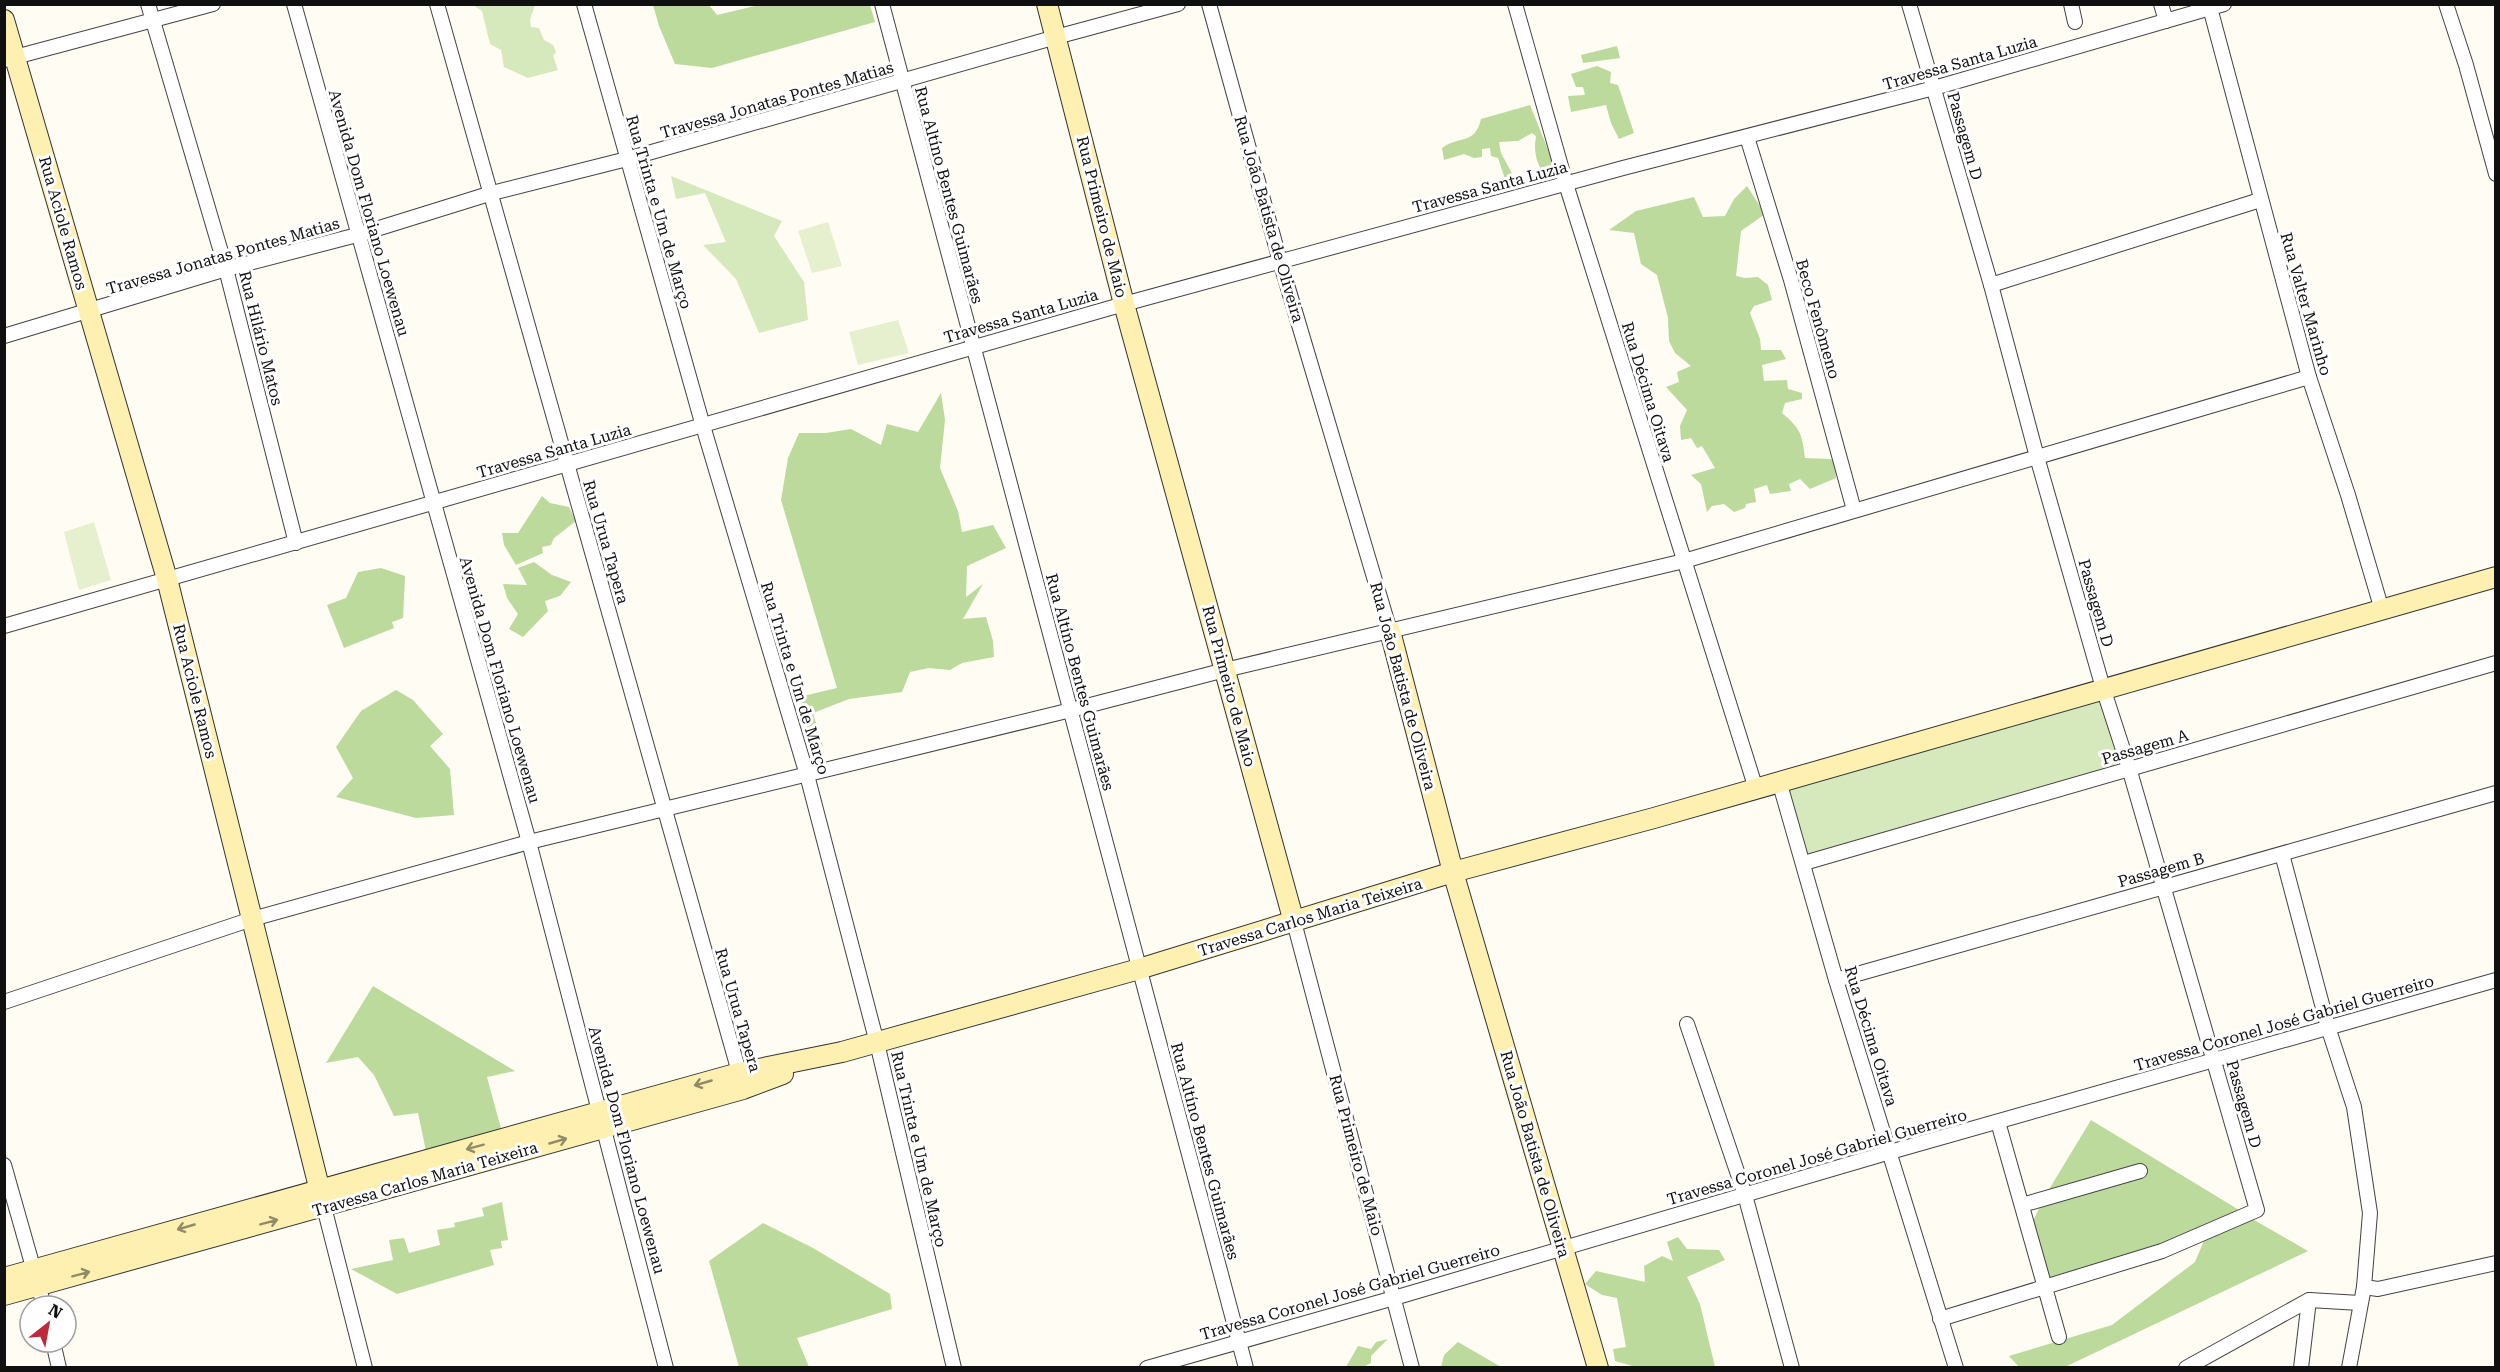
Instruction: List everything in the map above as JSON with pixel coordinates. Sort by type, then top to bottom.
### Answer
[{"type":"street","name":"Rua Hilário Matos","points":[[148,4],[226,269],[296,543]]},
{"type":"street","points":[[10,58],[213,4]]},
{"type":"street","name":"Avenida Dom Floriano Loewenau","points":[[294,4],[529,842],[666,1368]]},
{"type":"street","name":"Rua Urua Tapera","points":[[437,4],[492,192],[741,1081]]},
{"type":"street","name":"Rua Trinta e Um de Março","points":[[584,4],[703,426],[807,775],[877,1043],[954,1368]]},
{"type":"street","name":"Rua Altíno Bentes Guimarães","points":[[882,4],[1246,1368]]},
{"type":"street","name":"Rua Primeiro de Maio","points":[[1047,4],[1124,304],[1294,922],[1412,1368]]},
{"type":"street","name":"Travessa Jonatas Pontes Matias","points":[[4,336],[226,269],[357,235],[492,192],[627,159],[1178,4]]},
{"type":"street","name":"Rua João Batista de Oliveira","points":[[1209,4],[1280,261],[1390,631],[1453,872],[1598,1368]]},
{"type":"street","name":"Rua Décima Oitava","points":[[1515,4],[1566,184],[1756,789]]},
{"type":"street","name":"Passagem D","points":[[1909,4],[1991,285],[2103,688],[2129,768],[2257,1210],[2162,1251],[2046,1285]]},
{"type":"street","points":[[2071,4],[2075,22]]},
{"type":"street","points":[[2161,4],[2166,21]]},
{"type":"street","name":"Travessa Santa Luzia","points":[[4,626],[1124,304],[1566,184],[1934,88],[2224,4]]},
{"type":"street","points":[[2446,4],[2466,65],[2496,174]]},
{"type":"street","name":"Rua Valter Marinho","points":[[2209,7],[2309,377],[2348,495],[2382,610]]},
{"type":"street","name":"Rua Aciole Ramos","points":[[4,20],[10,58],[167,579],[365,1368]]},
{"type":"street","name":"Beco Fenômeno","points":[[1747,137],[1791,280],[1854,510]]},
{"type":"street","points":[[1991,285],[2260,200]]},
{"type":"street","points":[[4,1002],[252,919],[529,842],[1071,710],[1225,670],[1684,561],[2309,377]]},
{"type":"street","name":"Travessa Carlos Maria Teixeira","points":[[4,1295],[37,1278],[1139,969],[1453,872],[1756,789],[2496,577]]},
{"type":"street","name":"Passagem A","points":[[1804,863],[2496,663]]},
{"type":"street","name":"Rua Décima Oitava","points":[[1779,781],[1836,980],[1956,1368]]},
{"type":"street","name":"Passagem B","points":[[1836,980],[2496,793]]},
{"type":"street","points":[[2282,854],[2328,1028],[2354,1107],[2370,1213],[2364,1287],[2349,1368]]},
{"type":"street","name":"Travessa Coronel José Gabriel Guerreiro","points":[[1147,1368],[1890,1152],[2496,980]]},
{"type":"street","points":[[1687,1024],[1744,1195],[1792,1368]]},
{"type":"street","points":[[1998,1122],[2046,1285],[2058,1337]]},
{"type":"street","points":[[4,1164],[41,1294]]},
{"type":"street","points":[[2022,1205],[2140,1171]]},
{"type":"street","points":[[2364,1287],[2378,1289],[2496,1263]]},
{"type":"street","name":"Travessa Carlos Maria Teixeira","points":[[4,1278],[37,1278]]},
{"type":"street","points":[[1940,1319],[2046,1285]]},
{"type":"street","points":[[2186,1368],[2309,1300],[2360,1303]]},
{"type":"street","points":[[2301,1368],[2309,1300]]},
{"type":"green space","points":[[473,5],[535,5],[530,20],[531,27],[539,28],[544,40],[553,45],[556,52],[553,56],[558,70],[528,78],[504,67],[501,50],[490,44],[482,11]]},
{"type":"green space","points":[[653,5],[709,5],[717,15],[759,5],[870,5],[875,22],[712,68],[675,64]]},
{"type":"green space","points":[[1617,46],[1620,58],[1583,63],[1581,55]]},
{"type":"green space","points":[[1597,66],[1611,72],[1610,83],[1618,85],[1634,133],[1619,139],[1606,105],[1571,112],[1568,96],[1585,95],[1583,87],[1576,87],[1571,74]]},
{"type":"green space","points":[[1530,105],[1551,157],[1553,174],[1545,177],[1542,172],[1535,153],[1536,136],[1532,133],[1518,141],[1499,142],[1501,153],[1518,185],[1508,188],[1498,158],[1491,156],[1490,148],[1482,149],[1482,157],[1474,158],[1464,154],[1444,160],[1442,148],[1471,136],[1475,133],[1481,119]]},
{"type":"green space","points":[[671,176],[782,221],[774,236],[804,282],[808,320],[759,333],[736,279],[703,245],[726,242],[705,193],[676,199]]},
{"type":"green space","points":[[1747,186],[1765,214],[1741,231],[1736,276],[1758,277],[1768,285],[1772,300],[1754,306],[1750,313],[1760,339],[1761,350],[1781,350],[1786,359],[1762,365],[1764,381],[1787,380],[1788,389],[1802,393],[1802,399],[1785,403],[1782,413],[1800,432],[1805,458],[1831,459],[1835,463],[1836,478],[1810,489],[1800,479],[1789,484],[1791,491],[1770,494],[1767,485],[1754,489],[1756,502],[1746,504],[1745,508],[1734,512],[1724,504],[1712,506],[1707,512],[1701,484],[1691,475],[1715,468],[1702,446],[1697,448],[1691,438],[1681,440],[1680,426],[1687,410],[1666,387],[1679,382],[1677,372],[1691,366],[1675,353],[1669,341],[1668,318],[1657,275],[1641,264],[1634,233],[1609,230],[1636,211],[1694,197],[1703,217],[1725,216],[1734,199]]},
{"type":"green space","points":[[828,222],[842,266],[812,273],[798,231]]},
{"type":"green space","points":[[898,320],[909,353],[858,365],[849,332]]},
{"type":"green space","points":[[941,393],[945,420],[940,468],[958,511],[962,532],[993,525],[1006,548],[967,566],[966,597],[983,584],[963,619],[986,617],[993,641],[994,657],[962,663],[950,670],[929,668],[910,672],[902,692],[849,699],[813,713],[823,747],[809,734],[799,697],[837,688],[781,500],[788,458],[799,433],[826,433],[851,429],[881,445],[887,424],[918,432]]},
{"type":"green space","points":[[542,496],[550,503],[569,507],[576,521],[554,538],[551,545],[542,547],[543,553],[516,565],[504,545],[502,533],[518,533]]},
{"type":"green space","points":[[94,522],[111,580],[79,590],[64,532]]},
{"type":"green space","points":[[534,562],[552,575],[571,582],[560,596],[545,601],[548,611],[523,637],[509,629],[518,614],[507,598],[503,584],[527,585],[518,568]]},
{"type":"green space","points":[[381,568],[405,576],[403,618],[392,622],[394,628],[344,648],[327,605],[346,598],[358,572]]},
{"type":"green space","points":[[396,690],[413,700],[443,734],[430,746],[450,769],[454,815],[416,818],[336,797],[353,778],[336,747],[361,711]]},
{"type":"green space","points":[[2103,700],[2122,765],[1807,854],[1789,790]]},
{"type":"green space","points":[[373,986],[515,1071],[487,1077],[503,1136],[426,1151],[418,1113],[394,1116],[374,1075],[358,1057],[326,1063]]},
{"type":"green space","points":[[2091,1120],[2244,1213],[2158,1252],[2045,1285],[2027,1222],[2034,1219],[2045,1196]]},
{"type":"green space","points":[[502,1202],[508,1240],[501,1241],[502,1248],[490,1250],[494,1265],[397,1294],[351,1269],[393,1260],[389,1240],[404,1238],[409,1253],[440,1245],[437,1230],[455,1227],[454,1223],[484,1216],[482,1208]]},
{"type":"green space","points":[[2249,1217],[2308,1251],[2065,1367],[2019,1367],[2009,1356],[2112,1325],[2195,1262],[2208,1231]]},
{"type":"green space","points":[[763,1223],[813,1248],[890,1294],[892,1309],[797,1338],[809,1367],[739,1367],[709,1261]]},
{"type":"green space","points":[[1678,1237],[1687,1249],[1719,1250],[1725,1260],[1687,1277],[1700,1304],[1715,1367],[1636,1367],[1615,1361],[1613,1349],[1626,1347],[1617,1298],[1602,1295],[1585,1284],[1596,1271],[1645,1282],[1644,1266],[1662,1256],[1673,1261],[1667,1242]]},
{"type":"green space","points":[[1388,1339],[1371,1356],[1371,1363],[1363,1367],[1346,1367],[1358,1346],[1371,1349],[1376,1342]]},
{"type":"green space","points":[[1458,1342],[1501,1367],[1441,1367],[1444,1355]]}]
